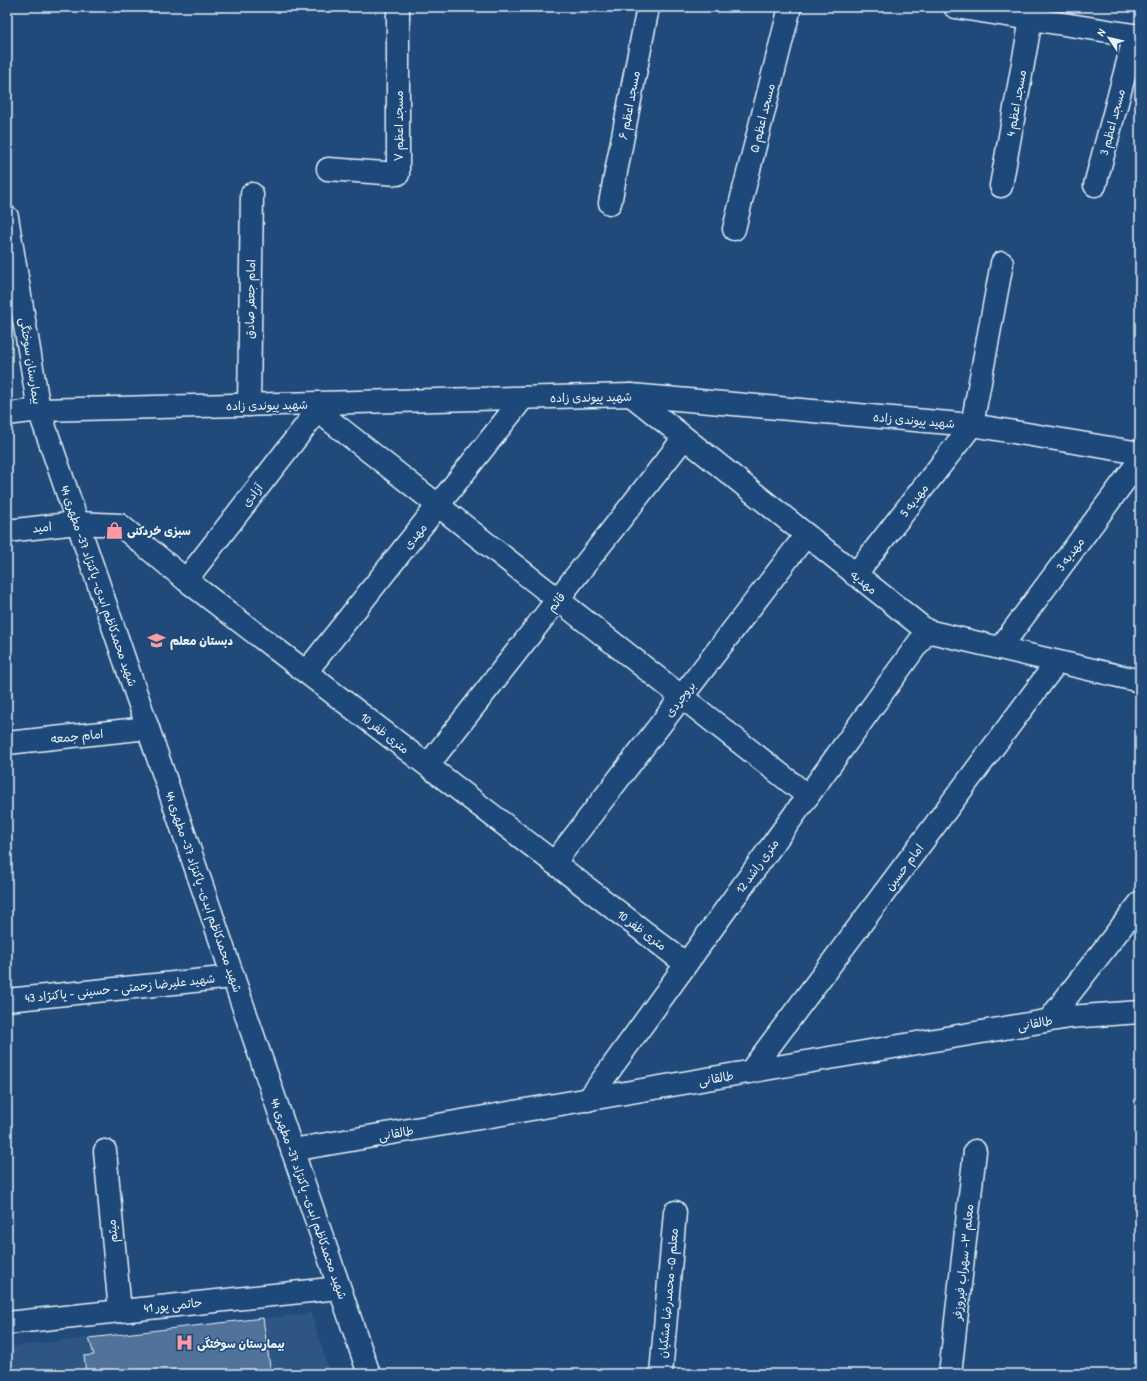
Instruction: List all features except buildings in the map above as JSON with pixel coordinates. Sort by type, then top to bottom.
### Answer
[{"type":"street","name":"مسجد اعظم ۷","points":[[328,169],[398,174],[398,7]]},
{"type":"street","name":"مسجد اعظم ۶","points":[[610,203],[648,7]]},
{"type":"street","name":"مسجد اعظم ۵","points":[[734,229],[790,7]]},
{"type":"street","points":[[955,7],[1137,36]]},
{"type":"street","name":"مسجد اعظم 4","points":[[1001,186],[1031,19]]},
{"type":"street","name":"مسجد اعظم 3","points":[[1096,184],[1137,36]]},
{"type":"street","name":"امام جعفر صادق","points":[[249,405],[252,194]]},
{"type":"street","name":"بیمارستان سوختگی","points":[[7,217],[39,410]]},
{"type":"street","points":[[972,425],[1002,263]]},
{"type":"street","name":"شهید پیوندی زاده","points":[[7,414],[39,410],[249,405],[314,407],[523,398],[631,396],[972,425],[1140,453]]},
{"type":"street","name":"مهدیه","points":[[631,396],[927,632],[1140,681]]},
{"type":"street","name":"مهدی","points":[[306,672],[523,398]]},
{"type":"street","points":[[314,407],[808,796]]},
{"type":"street","name":"آزادی","points":[[186,580],[314,407]]},
{"type":"street","name":"شهید محمدکاظم ابدی- پاکنژاد 37- مطهری 44","points":[[39,410],[369,1374]]},
{"type":"street","name":"مهدیه 5","points":[[855,575],[972,425]]},
{"type":"street","name":"قائم","points":[[428,765],[684,438]]},
{"type":"street","name":"مهدیه 3","points":[[1000,648],[1140,460]]},
{"type":"street","name":"10 متری ظفر","points":[[77,523],[120,525],[186,580],[686,964]]},
{"type":"street","name":"امید","points":[[7,531],[77,523]]},
{"type":"street","name":"بروجردی","points":[[554,863],[806,535]]},
{"type":"street","name":"12 متری راشد","points":[[588,1100],[927,632]]},
{"type":"street","name":"امام حسین","points":[[750,1072],[1057,662]]},
{"type":"street","name":"امام جمعه","points":[[7,743],[148,728]]},
{"type":"street","points":[[1049,1020],[1140,903]]},
{"type":"street","name":"شهید علیرضا زحمتی - حسینی - پاکنژاد 43","points":[[7,1000],[232,977]]},
{"type":"street","name":"طالقانی","points":[[292,1150],[1049,1020],[1069,1017],[1140,1012]]},
{"type":"street","name":"میثم","points":[[105,1151],[120,1311]]},
{"type":"street","name":"معلم ۳- سهراب فیروزفر","points":[[950,1374],[975,1151]]},
{"type":"street","name":"معلم ۵- محمدرضا مشکیان","points":[[661,1374],[675,1212]]},
{"type":"street","name":"حاتمی پور 41","points":[[7,1322],[339,1288]]},
{"type":"shaded area","name":"بیمارستان سوختگی","points":[[311,1313],[330,1374],[7,1374],[7,1347]]},
{"type":"place","name":"سبزی خردکنی","points":[[114,530]]},
{"type":"place","name":"دبستان معلم","points":[[157,640]]},
{"type":"place","name":"بیمارستان سوختگی","points":[[184,1343]]}]
